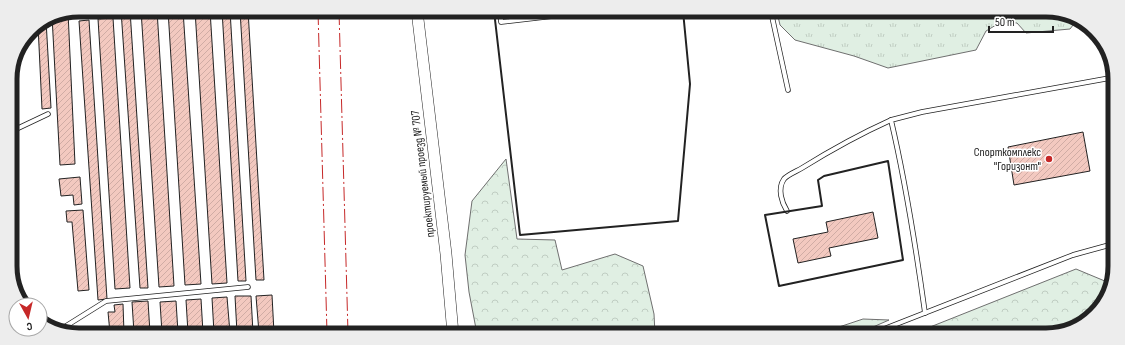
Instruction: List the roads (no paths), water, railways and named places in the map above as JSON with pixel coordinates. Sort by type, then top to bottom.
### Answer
[{"type":"street","name":"проектируемый проезд № 707","points":[[418,17],[446,254],[452,328]]},
{"type":"lane","points":[[501,17],[501,22],[544,17]]},
{"type":"lane","points":[[772,17],[788,90]]},
{"type":"lane","points":[[787,211],[783,204],[780,188],[784,178],[865,132],[892,120],[922,112],[1108,78]]},
{"type":"lane","points":[[17,129],[48,114]]},
{"type":"lane","points":[[892,120],[925,313]]},
{"type":"lane","points":[[886,328],[1073,256],[1108,246]]},
{"type":"lane","points":[[66,326],[106,301],[248,287]]},
{"type":"place","name":"Спорткомплекс \"Горизонт\"","points":[[1049,159]]}]
